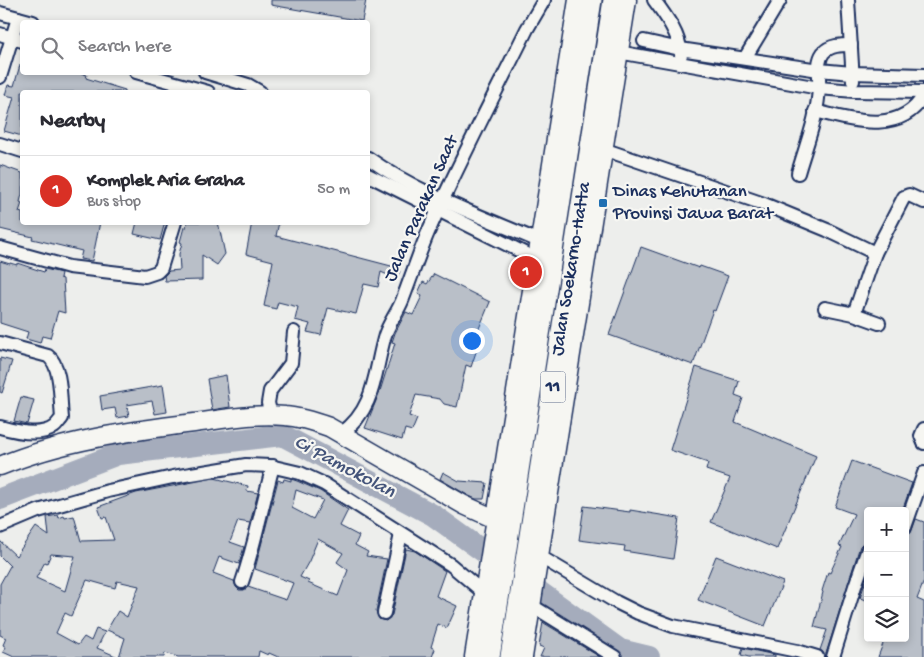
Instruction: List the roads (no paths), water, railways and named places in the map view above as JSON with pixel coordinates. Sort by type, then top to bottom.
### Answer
[{"type":"highway","name":"Jalan Soekarno-Hatta","points":[[489,657],[498,532],[542,252],[556,213],[591,0]]},
{"type":"highway","name":"Jalan Soekarno-Hatta","points":[[519,656],[525,601],[534,560],[574,256],[614,0]]},
{"type":"highway","points":[[576,10],[582,57]]},
{"type":"highway","points":[[548,194],[561,221],[568,224],[575,222],[580,216]]},
{"type":"highway","points":[[542,252],[564,245],[570,249],[583,278]]},
{"type":"main road","name":"Jalan Soekarno-Hatta","points":[[534,560],[583,278],[627,0]]},
{"type":"main road","name":"Jalan Soekarno-Hatta","points":[[498,532],[542,252],[548,194],[576,10]]},
{"type":"main road","points":[[0,466],[28,455],[65,445],[166,426],[271,415],[286,416],[308,420],[342,433],[464,505],[498,532]]},
{"type":"main road","points":[[474,657],[484,593],[494,574]]},
{"type":"street","name":"Jalan Parakan Saat","points":[[342,433],[356,421],[365,406],[374,386],[386,333],[400,304],[429,230],[527,29],[544,0]]},
{"type":"street","points":[[654,0],[672,26],[680,48],[680,62]]},
{"type":"street","points":[[745,58],[780,0]]},
{"type":"street","points":[[848,0],[854,91]]},
{"type":"street","points":[[0,13],[26,20]]},
{"type":"street","points":[[0,77],[18,18]]},
{"type":"street","points":[[644,41],[819,70],[852,73],[924,74]]},
{"type":"street","points":[[798,173],[815,110],[819,88],[819,64],[824,52],[837,45],[851,45]]},
{"type":"street","points":[[618,52],[819,88],[923,100]]},
{"type":"street","points":[[147,75],[201,90]]},
{"type":"street","points":[[212,75],[246,89]]},
{"type":"street","points":[[815,110],[857,122],[875,122],[906,115],[923,100]]},
{"type":"street","points":[[0,144],[20,151]]},
{"type":"street","points":[[603,149],[764,204],[827,230],[875,253]]},
{"type":"street","points":[[370,159],[441,206],[542,252]]},
{"type":"street","points":[[382,168],[372,178],[441,206],[542,252]]},
{"type":"street","points":[[854,314],[875,253],[904,197],[909,195],[924,202]]},
{"type":"street","points":[[0,248],[70,267],[145,276],[157,272],[161,268],[174,225]]},
{"type":"street","points":[[825,308],[879,322]]},
{"type":"street","points":[[271,415],[268,403],[270,391],[291,363],[294,332]]},
{"type":"street","points":[[0,343],[51,358],[57,369],[62,418],[53,428],[35,433],[19,432],[0,427]]},
{"type":"street","points":[[924,428],[921,436],[924,443]]},
{"type":"street","points":[[0,527],[38,511],[108,491],[173,477],[246,465],[273,466],[300,472],[324,484],[451,565],[484,593]]},
{"type":"street","points":[[242,582],[255,542],[273,466]]},
{"type":"street","points":[[909,516],[924,473]]},
{"type":"street","points":[[384,613],[401,534]]},
{"type":"street","points":[[833,657],[867,552]]},
{"type":"street","points":[[534,560],[616,602],[673,626],[797,651],[817,657]]},
{"type":"street","points":[[525,601],[615,657]]},
{"type":"waterway","name":"Ci Pamokolan","points":[[0,499],[118,454],[282,435],[433,515],[620,650],[649,657]]},
{"type":"place","name":"Dinas Kehutanan Provinsi Jawa Barat","points":[[603,203]]},
{"type":"place","name":"Komplek Aria Graha","points":[[526,272]]}]
